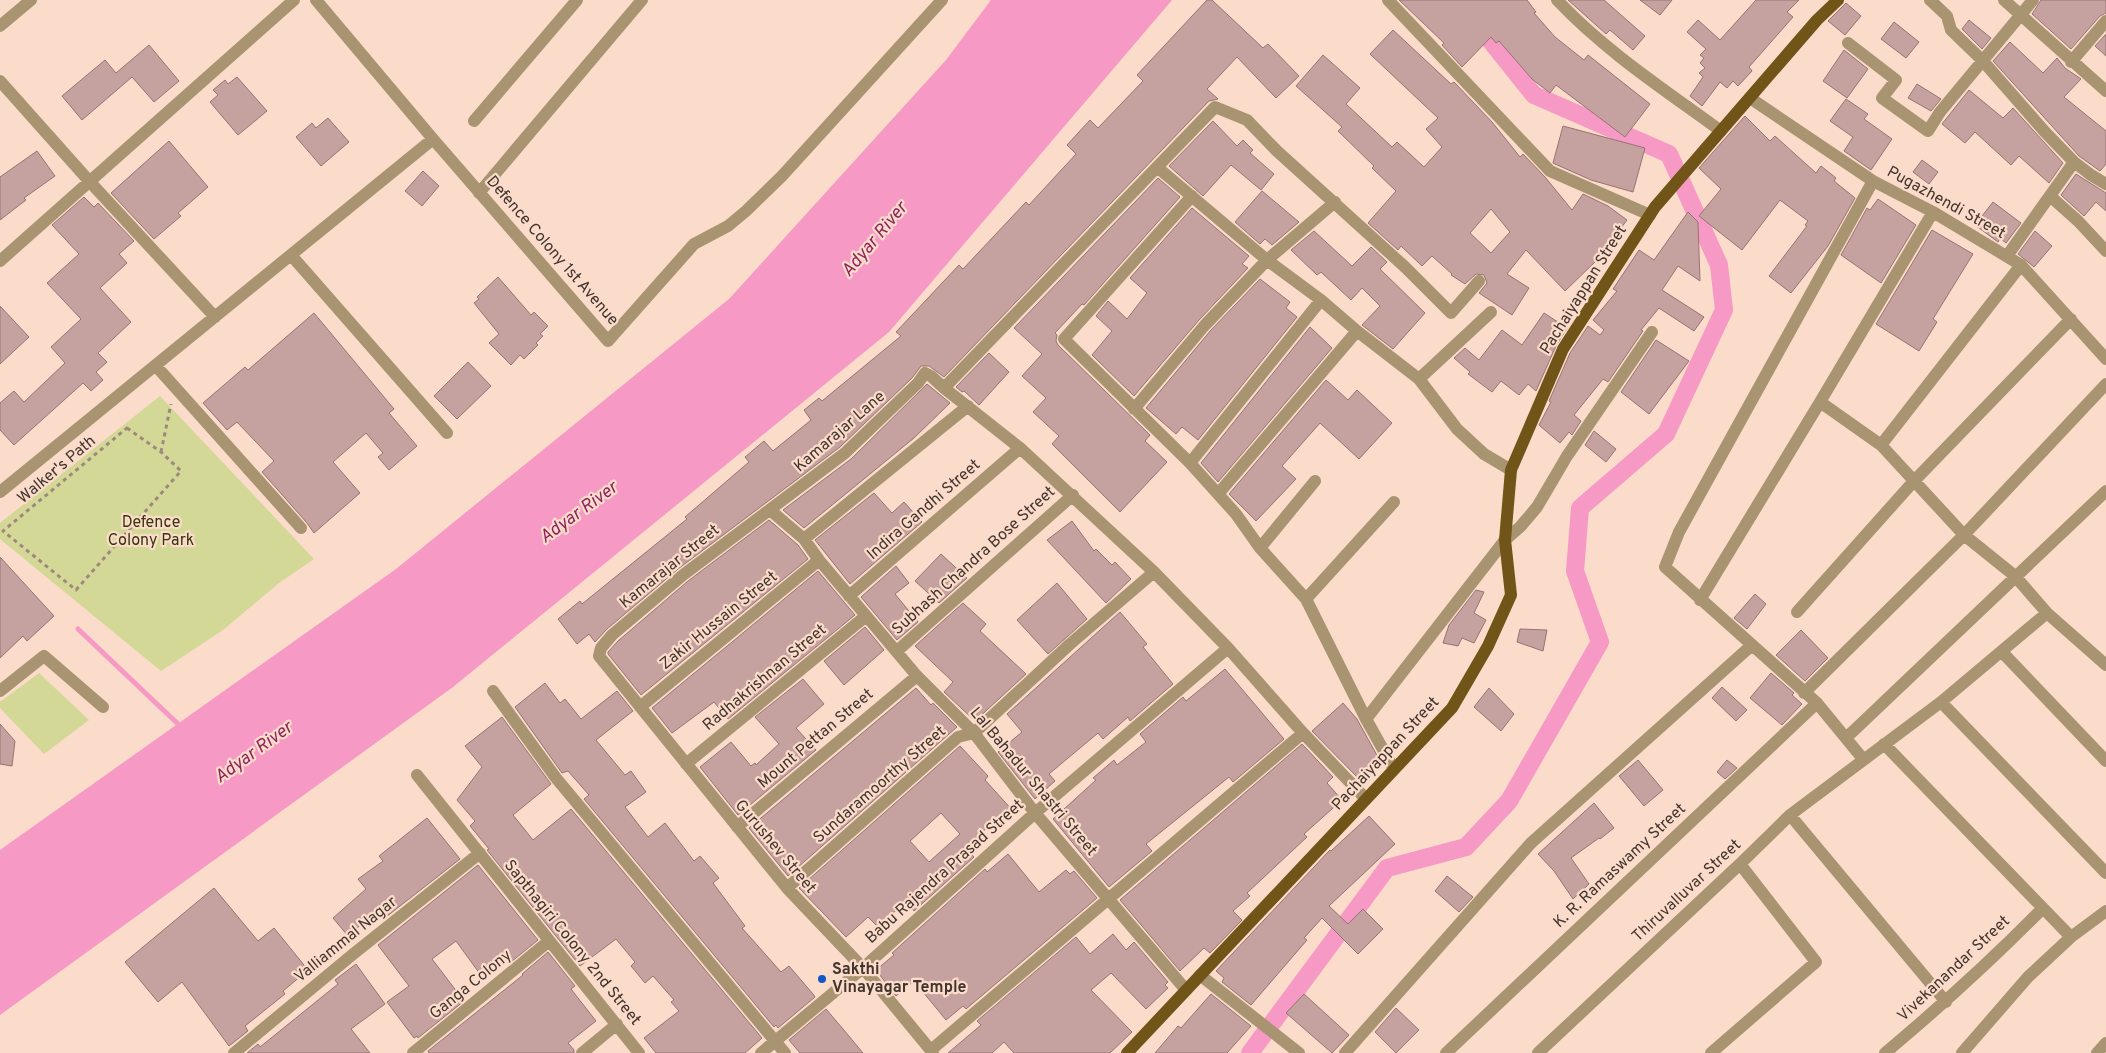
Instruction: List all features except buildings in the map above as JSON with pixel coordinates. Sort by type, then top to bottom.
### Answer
[{"type":"main road","name":"Pachaiyappan Street","points":[[1127,1053],[1452,708],[1488,646],[1510,595],[1505,540],[1511,470],[1564,349],[1652,211],[1817,20],[1838,0]]},
{"type":"street","points":[[0,26],[31,0]]},
{"type":"street","points":[[0,261],[294,0]]},
{"type":"street","name":"Defence Colony 1st Avenue","points":[[316,0],[479,193],[608,341],[694,244],[728,226],[782,176],[942,0]]},
{"type":"street","points":[[474,122],[577,0]]},
{"type":"street","points":[[479,193],[642,0]]},
{"type":"street","points":[[1388,0],[1550,171],[1652,211]]},
{"type":"street","points":[[1557,0],[1580,25],[1721,131]]},
{"type":"street","points":[[1930,0],[1947,16],[1951,30],[1982,60],[2045,132],[2074,162],[2106,184]]},
{"type":"street","points":[[2004,0],[2071,62],[2106,91]]},
{"type":"street","points":[[1848,43],[1896,80],[1882,98],[1928,131],[1940,112],[2033,0]]},
{"type":"street","points":[[2071,62],[2106,21]]},
{"type":"street","points":[[0,81],[215,317]]},
{"type":"street","name":"Pugazhendi Street","points":[[1750,98],[1873,182],[1933,212],[2021,265],[2106,359]]},
{"type":"street","points":[[1366,799],[1303,733],[1228,648],[1154,572],[1073,495],[1020,448],[944,388],[1215,107],[1247,120],[1276,151],[1335,202],[1451,313],[1479,281]]},
{"type":"street","points":[[0,492],[433,139]]},
{"type":"street","points":[[2007,256],[2074,162]]},
{"type":"street","points":[[1157,167],[1267,260],[1321,300],[1357,331],[1419,379],[1457,429],[1484,454],[1511,470]]},
{"type":"street","points":[[1863,758],[1817,703],[1665,567],[1678,532],[1873,182]]},
{"type":"street","points":[[1192,196],[1064,339],[1190,463],[1236,514],[1260,548],[1306,599],[1366,719],[1394,769]]},
{"type":"street","points":[[2050,196],[2078,221],[2106,251]]},
{"type":"street","points":[[1134,409],[1205,325],[1267,260],[1335,202]]},
{"type":"street","points":[[1700,600],[1933,212]]},
{"type":"street","points":[[291,255],[447,433]]},
{"type":"street","points":[[1881,445],[2021,265]]},
{"type":"street","points":[[1190,463],[1321,300]]},
{"type":"street","points":[[1419,379],[1491,312]]},
{"type":"street","points":[[1797,612],[1914,481],[2070,319]]},
{"type":"street","points":[[1218,494],[1357,331]]},
{"type":"street","points":[[1366,719],[1505,540],[1520,527],[1537,507],[1567,456],[1652,332]]},
{"type":"street","points":[[156,366],[301,528]]},
{"type":"street","name":"Kamarajar Lane","points":[[770,510],[845,453],[926,373],[944,388]]},
{"type":"street","points":[[1804,693],[1964,535],[2106,384]]},
{"type":"street","points":[[1820,402],[1881,445],[1964,535],[2015,576],[2047,613],[2106,665]]},
{"type":"street","points":[[804,539],[968,406]]},
{"type":"street","name":"Indira Gandhi Street","points":[[849,596],[1020,448]]},
{"type":"street","points":[[1260,548],[1315,481]]},
{"type":"street","points":[[1846,738],[2106,491]]},
{"type":"street","name":"Subhash Chandra Bose Street","points":[[897,651],[1073,495]]},
{"type":"street","points":[[1306,599],[1394,502]]},
{"type":"street","name":"Lal Bahadur Shastri Street","points":[[770,510],[804,539],[819,560],[917,676],[974,733],[1034,812],[1186,990]]},
{"type":"street","name":"Kamarajar Street","points":[[599,656],[601,648],[612,635],[683,575],[770,510]]},
{"type":"street","name":"Zakir Hussain Street","points":[[640,707],[819,560]]},
{"type":"street","name":"Sundaramoorthy Street","points":[[787,888],[958,737],[974,733],[1070,644],[1154,572]]},
{"type":"street","name":"Thiruvalluvar Street","points":[[1538,1053],[1740,864],[1790,814],[1863,758],[1942,702],[2047,613]]},
{"type":"street","name":"Radhakrishnan Street","points":[[686,764],[866,616]]},
{"type":"street","points":[[1345,1053],[1531,843],[1752,645]]},
{"type":"street","name":"Babu Rajendra Prasad Street","points":[[761,1053],[863,968],[1034,812],[1228,648]]},
{"type":"street","points":[[2002,652],[2106,761]]},
{"type":"street","points":[[0,691],[44,656],[103,707]]},
{"type":"street","name":"Gurushev Street","points":[[599,656],[787,888],[863,968],[932,1051]]},
{"type":"street","name":"Mount Pettan Street","points":[[737,828],[917,676]]},
{"type":"street","points":[[493,691],[556,778],[785,1053]]},
{"type":"street","points":[[1942,702],[2106,873]]},
{"type":"street","name":"K. R. Ramaswamy Street","points":[[1446,1053],[1817,703]]},
{"type":"street","points":[[932,1051],[1303,733]]},
{"type":"street","points":[[1884,744],[2071,937]]},
{"type":"street","name":"Sapthagiri Colony 2nd Street","points":[[417,775],[639,1053]]},
{"type":"street","points":[[1790,814],[1946,1002]]},
{"type":"street","name":"Valliammal Nagar","points":[[234,1053],[352,955],[480,853]]},
{"type":"street","points":[[1711,1053],[1816,962],[1740,864]]},
{"type":"street","name":"Vivekanandar Street","points":[[1886,1053],[1946,1002],[2043,908]]},
{"type":"street","points":[[1962,1053],[2028,977],[2071,937],[2106,911]]},
{"type":"street","name":"Ganga Colony","points":[[414,1053],[549,941]]},
{"type":"street","points":[[1200,975],[1299,1053]]},
{"type":"street","points":[[582,1053],[617,1024]]},
{"type":"street","points":[[2097,1053],[2106,1043]]},
{"type":"path","points":[[161,452],[175,386]]},
{"type":"path","name":"Walker's Path","points":[[127,428],[161,452],[181,471],[76,590],[3,531],[127,428]]},
{"type":"green space","name":"Defence Colony Park","points":[[160,396],[314,559],[279,583],[223,630],[161,671],[0,539],[0,523]]},
{"type":"green space","points":[[39,673],[89,720],[44,754],[0,708],[0,702]]},
{"type":"water","name":"Adyar River","points":[[991,0],[1172,0],[889,332],[453,687],[0,1015],[0,850],[396,569],[729,299],[946,60]]},
{"type":"waterway","points":[[1250,1053],[1387,868],[1466,847],[1509,801],[1600,642],[1575,571],[1580,508],[1666,434],[1724,310],[1719,265],[1669,154],[1534,95],[1458,0]]},
{"type":"waterway","points":[[78,629],[178,724]]},
{"type":"place","name":"Sakthi Vinayagar Temple","points":[[822,979]]}]
